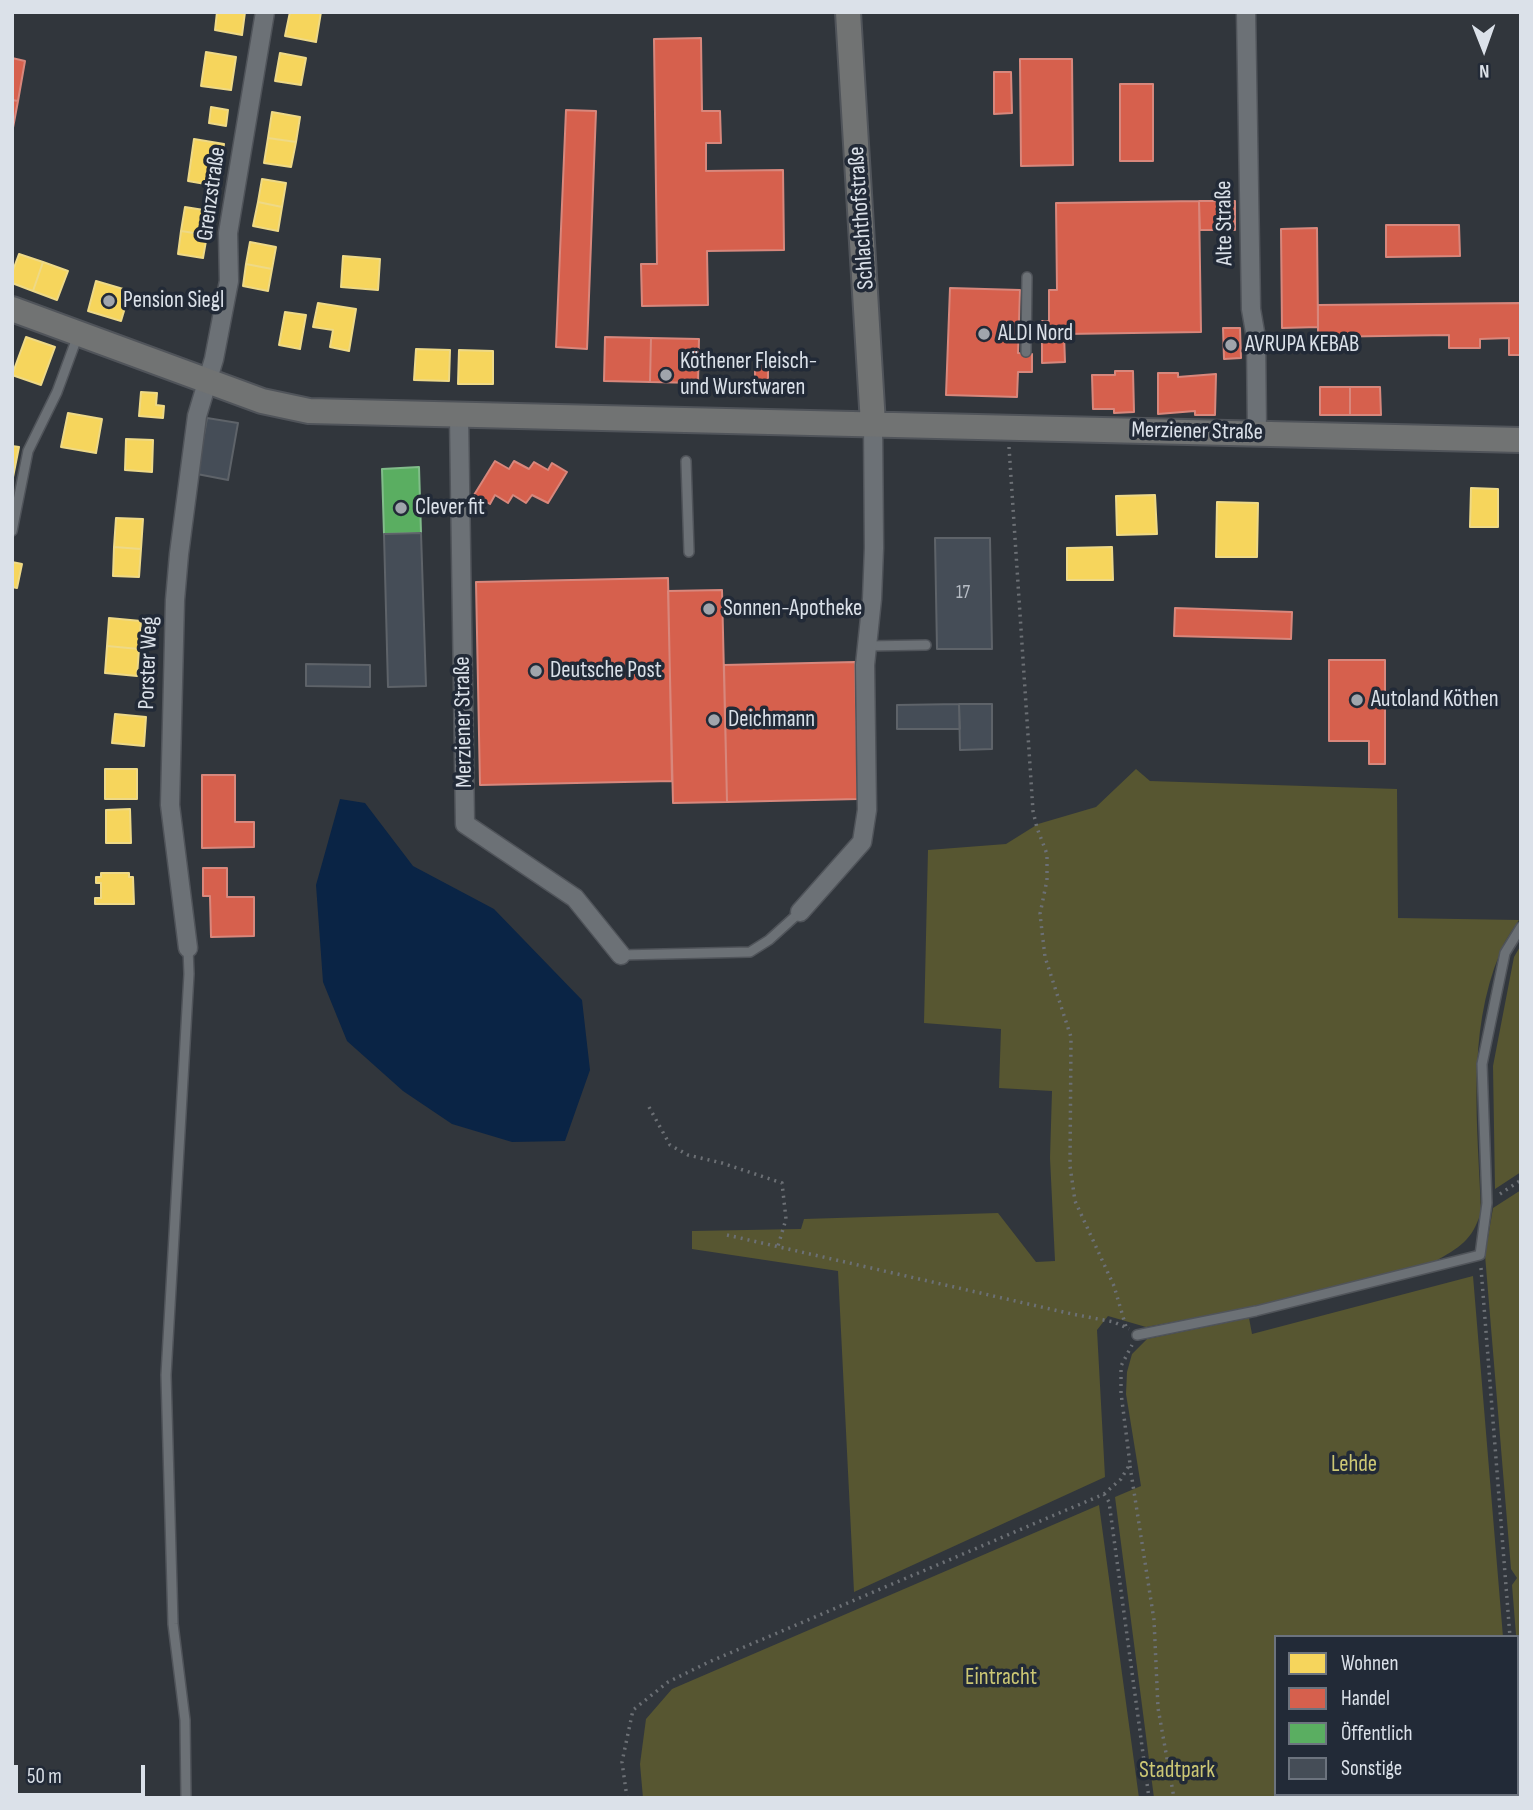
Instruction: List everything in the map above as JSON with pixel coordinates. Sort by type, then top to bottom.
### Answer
[{"type":"main road","name":"Schlachthofstraße","points":[[848,12],[873,424]]},
{"type":"main road","name":"Merziener Straße","points":[[12,309],[206,381],[279,406],[309,411],[1521,440]]},
{"type":"street","name":"Grenzstraße","points":[[206,381],[218,342],[229,281],[228,233],[265,12]]},
{"type":"street","name":"Alte Straße","points":[[1246,12],[1251,309],[1256,338],[1257,433]]},
{"type":"street","name":"Porster Weg","points":[[188,948],[170,805],[175,613],[190,466],[197,416],[206,381]]},
{"type":"street","name":"Merziener Straße","points":[[459,416],[466,824],[575,898],[621,955]]},
{"type":"street","points":[[800,912],[862,842],[867,810],[865,665],[874,548],[873,424]]},
{"type":"lane","points":[[1026,352],[1027,277]]},
{"type":"lane","points":[[12,531],[28,451],[57,392],[79,333]]},
{"type":"lane","points":[[686,461],[689,552]]},
{"type":"lane","points":[[867,646],[926,645]]},
{"type":"lane","points":[[621,955],[750,952],[769,940],[800,912]]},
{"type":"lane","points":[[1138,1335],[1256,1311],[1480,1255],[1487,1203],[1482,1065],[1505,953],[1521,927]]},
{"type":"lane","points":[[186,1798],[185,1720],[176,1652],[171,1581],[166,1375],[188,948]]},
{"type":"path","points":[[1007,428],[1033,810],[1047,854],[1047,880],[1040,914],[1045,957],[1071,1037],[1070,1166],[1075,1201],[1114,1286],[1126,1327]]},
{"type":"path","points":[[649,1107],[670,1145],[688,1155],[782,1183],[786,1219],[778,1246]]},
{"type":"path","points":[[1487,1203],[1521,1180]]},
{"type":"path","points":[[727,1235],[1114,1322],[1138,1335],[1121,1366],[1121,1393],[1154,1620],[1158,1708],[1174,1798]]},
{"type":"path","points":[[1480,1255],[1510,1635]]},
{"type":"path","points":[[627,1798],[622,1762],[633,1710],[668,1682],[709,1662],[1104,1494],[1121,1479],[1130,1464]]},
{"type":"path","points":[[1104,1494],[1109,1502],[1149,1798]]},
{"type":"path","points":[[1519,1750],[1521,1772]]},
{"type":"green space","points":[[1136,769],[1150,781],[1397,789],[1398,918],[1519,920],[1502,949],[1489,984],[1482,1016],[1477,1081],[1481,1212],[1469,1237],[1434,1262],[1244,1309],[1146,1327],[1108,1316],[1097,1330],[1105,1477],[854,1592],[838,1271],[692,1249],[692,1231],[801,1229],[804,1219],[998,1213],[1036,1262],[1055,1261],[1050,1158],[1052,1091],[999,1088],[1001,1029],[924,1023],[928,850],[1006,844],[1038,824],[1096,807]]},
{"type":"green space","points":[[1521,945],[1521,1172],[1495,1189],[1493,1066],[1514,957]]},
{"type":"green space","points":[[1521,1190],[1521,1697],[1519,1635],[1516,1635],[1512,1585],[1517,1578],[1511,1569],[1485,1255],[1493,1208]]},
{"type":"green space","name":"Lehde","points":[[1473,1276],[1503,1635],[1274,1635],[1274,1796],[1517,1798],[1154,1798],[1115,1497],[1141,1486],[1126,1394],[1127,1372],[1132,1354],[1147,1339],[1249,1318],[1252,1334]]},
{"type":"green space","name":"Eintracht","points":[[1099,1505],[1139,1798],[643,1798],[640,1764],[646,1719],[672,1689]]},
{"type":"water","points":[[340,799],[365,803],[413,866],[494,909],[582,1000],[590,1070],[565,1141],[512,1142],[452,1124],[403,1091],[347,1041],[323,982],[316,885]]},
{"type":"building: Wohnen","points":[[217,12],[245,12],[242,35],[215,30]]},
{"type":"building: Wohnen","points":[[290,12],[321,12],[316,42],[285,36]]},
{"type":"building: Wohnen","points":[[206,52],[236,57],[231,90],[201,86]]},
{"type":"building: Wohnen","points":[[280,53],[306,58],[301,85],[275,81]]},
{"type":"building: Wohnen","points":[[211,107],[228,110],[226,126],[209,123]]},
{"type":"building: Wohnen","points":[[272,112],[300,117],[296,142],[268,138]]},
{"type":"building: Wohnen","points":[[268,138],[296,142],[291,167],[264,163]]},
{"type":"building: Wohnen","points":[[194,139],[224,144],[217,186],[188,181]]},
{"type":"building: Wohnen","points":[[262,179],[286,183],[282,207],[258,202]]},
{"type":"building: Wohnen","points":[[258,202],[282,207],[278,231],[253,226]]},
{"type":"building: Wohnen","points":[[185,207],[210,211],[207,235],[181,231]]},
{"type":"building: Wohnen","points":[[181,231],[207,235],[203,258],[178,254]]},
{"type":"building: Wohnen","points":[[250,242],[276,247],[272,269],[246,264]]},
{"type":"building: Wohnen","points":[[19,254],[43,262],[33,291],[12,283],[12,273]]},
{"type":"building: Wohnen","points":[[343,256],[380,259],[378,290],[341,287]]},
{"type":"building: Wohnen","points":[[43,262],[68,271],[57,300],[33,291]]},
{"type":"building: Wohnen","points":[[246,264],[272,269],[268,291],[243,286]]},
{"type":"building: Wohnen","name":"Pension Siegl","points":[[96,281],[130,291],[121,321],[88,311]]},
{"type":"building: Wohnen","points":[[318,303],[356,309],[349,351],[330,347],[333,330],[313,327]]},
{"type":"building: Wohnen","points":[[285,312],[306,315],[300,349],[279,345]]},
{"type":"building: Wohnen","points":[[26,337],[55,347],[41,385],[12,375]]},
{"type":"building: Wohnen","points":[[416,349],[450,350],[449,381],[414,380]]},
{"type":"building: Wohnen","points":[[459,350],[493,351],[493,384],[458,384]]},
{"type":"building: Wohnen","points":[[141,392],[157,393],[156,405],[164,406],[163,418],[139,416]]},
{"type":"building: Wohnen","points":[[68,413],[102,419],[96,453],[61,447]]},
{"type":"building: Wohnen","points":[[126,439],[153,440],[152,472],[125,470]]},
{"type":"building: Wohnen","points":[[12,446],[19,447],[12,482]]},
{"type":"building: Wohnen","points":[[1471,488],[1498,489],[1498,527],[1470,527]]},
{"type":"building: Wohnen","points":[[1155,495],[1157,534],[1117,535],[1116,496]]},
{"type":"building: Wohnen","points":[[1217,502],[1258,503],[1257,557],[1216,557]]},
{"type":"building: Wohnen","points":[[116,518],[143,519],[141,549],[114,547]]},
{"type":"building: Wohnen","points":[[114,547],[141,549],[139,577],[113,576]]},
{"type":"building: Wohnen","points":[[1112,547],[1113,580],[1067,580],[1067,548]]},
{"type":"building: Wohnen","points":[[12,562],[22,564],[17,588],[12,587]]},
{"type":"building: Wohnen","points":[[109,618],[141,621],[139,649],[107,646]]},
{"type":"building: Wohnen","points":[[107,646],[139,649],[137,676],[105,673]]},
{"type":"building: Wohnen","points":[[115,714],[146,717],[144,746],[112,743]]},
{"type":"building: Wohnen","points":[[105,769],[137,769],[137,799],[105,799]]},
{"type":"building: Wohnen","points":[[130,809],[131,843],[106,843],[106,810]]},
{"type":"building: Wohnen","points":[[101,873],[129,873],[129,877],[133,877],[134,904],[95,904],[95,898],[101,898],[101,883],[96,883],[96,877],[101,877]]},
{"type":"building: Handel","points":[[701,38],[702,111],[720,111],[721,143],[706,143],[706,171],[783,170],[784,250],[707,251],[708,305],[642,306],[641,264],[657,264],[654,39]]},
{"type":"building: Handel","points":[[12,58],[25,61],[18,101],[12,100]]},
{"type":"building: Handel","points":[[1020,59],[1072,59],[1073,165],[1021,166]]},
{"type":"building: Handel","points":[[994,72],[1011,72],[1012,113],[994,114]]},
{"type":"building: Handel","points":[[1120,84],[1153,84],[1153,161],[1120,161]]},
{"type":"building: Handel","points":[[12,100],[18,101],[12,133]]},
{"type":"building: Handel","points":[[566,110],[596,111],[587,349],[556,347]]},
{"type":"building: Handel","points":[[1199,201],[1201,332],[1064,334],[1065,362],[1042,363],[1042,321],[1049,321],[1049,290],[1057,290],[1056,203]]},
{"type":"building: Handel","points":[[1199,201],[1235,201],[1235,230],[1200,230]]},
{"type":"building: Handel","points":[[1386,225],[1459,225],[1460,256],[1386,257]]},
{"type":"building: Handel","points":[[1317,228],[1318,327],[1282,328],[1281,229]]},
{"type":"building: Handel","points":[[950,288],[1020,290],[1018,353],[1032,354],[1032,372],[1018,372],[1017,397],[946,395]]},
{"type":"building: Handel","points":[[1521,303],[1521,355],[1509,355],[1509,338],[1480,339],[1480,348],[1449,348],[1449,335],[1318,337],[1318,305]]},
{"type":"building: Handel","points":[[1223,328],[1240,328],[1241,358],[1224,359]]},
{"type":"building: Handel","points":[[605,337],[651,338],[650,382],[604,381]]},
{"type":"building: Handel","points":[[651,338],[699,339],[698,383],[650,382]]},
{"type":"building: Handel","points":[[755,363],[768,363],[768,385],[755,385]]},
{"type":"building: Handel","points":[[1115,371],[1133,371],[1134,412],[1114,413],[1114,409],[1093,409],[1092,375],[1115,375]]},
{"type":"building: Handel","points":[[1158,373],[1178,373],[1178,377],[1216,374],[1215,415],[1195,415],[1195,411],[1158,414]]},
{"type":"building: Handel","points":[[1320,387],[1350,387],[1350,415],[1320,415]]},
{"type":"building: Handel","points":[[1350,387],[1380,387],[1381,415],[1350,415]]},
{"type":"building: Handel","points":[[495,461],[509,469],[514,461],[529,469],[534,462],[548,470],[552,463],[567,472],[548,503],[532,495],[526,503],[513,495],[508,503],[495,495],[490,504],[474,495]]},
{"type":"building: Handel","points":[[668,578],[672,781],[480,785],[476,582]]},
{"type":"building: Handel","points":[[722,590],[727,802],[673,803],[668,591]]},
{"type":"building: Handel","points":[[1175,608],[1292,612],[1291,639],[1174,636]]},
{"type":"building: Handel","name":"Autoland Köthen","points":[[1329,660],[1385,660],[1385,764],[1369,764],[1369,741],[1329,741]]},
{"type":"building: Handel","points":[[855,662],[858,799],[727,802],[724,665]]},
{"type":"building: Handel","points":[[202,775],[235,775],[235,822],[254,822],[254,847],[202,848]]},
{"type":"building: Handel","points":[[203,868],[227,868],[227,897],[254,897],[254,936],[211,937],[210,896],[203,896]]},
{"type":"building: Öffentlich","points":[[419,467],[421,533],[384,534],[382,469]]},
{"type":"building: Sonstige","points":[[207,418],[238,423],[228,480],[197,474]]},
{"type":"building: Sonstige","points":[[421,533],[426,686],[388,687],[384,534]]},
{"type":"building: Sonstige","points":[[935,538],[990,538],[992,649],[937,649]]},
{"type":"building: Sonstige","points":[[306,664],[370,665],[370,687],[306,686]]},
{"type":"building: Sonstige","points":[[959,704],[960,729],[897,729],[897,705]]},
{"type":"building: Sonstige","points":[[959,704],[992,704],[992,749],[960,750]]},
{"type":"place","name":"Pension Siegl","points":[[109,301]]},
{"type":"place","name":"ALDI Nord","points":[[984,334]]},
{"type":"place","name":"AVRUPA KEBAB","points":[[1231,345]]},
{"type":"place","name":"Köthener Fleisch- und Wurstwaren","points":[[666,375]]},
{"type":"place","name":"Clever fit","points":[[401,508]]},
{"type":"place","name":"Sonnen-Apotheke","points":[[709,609]]},
{"type":"place","name":"Deutsche Post","points":[[536,671]]},
{"type":"place","name":"Autoland Köthen","points":[[1357,700]]},
{"type":"place","name":"Deichmann","points":[[714,720]]},
{"type":"park label","name":"Stadtpark","points":[[1177,1771]]}]
